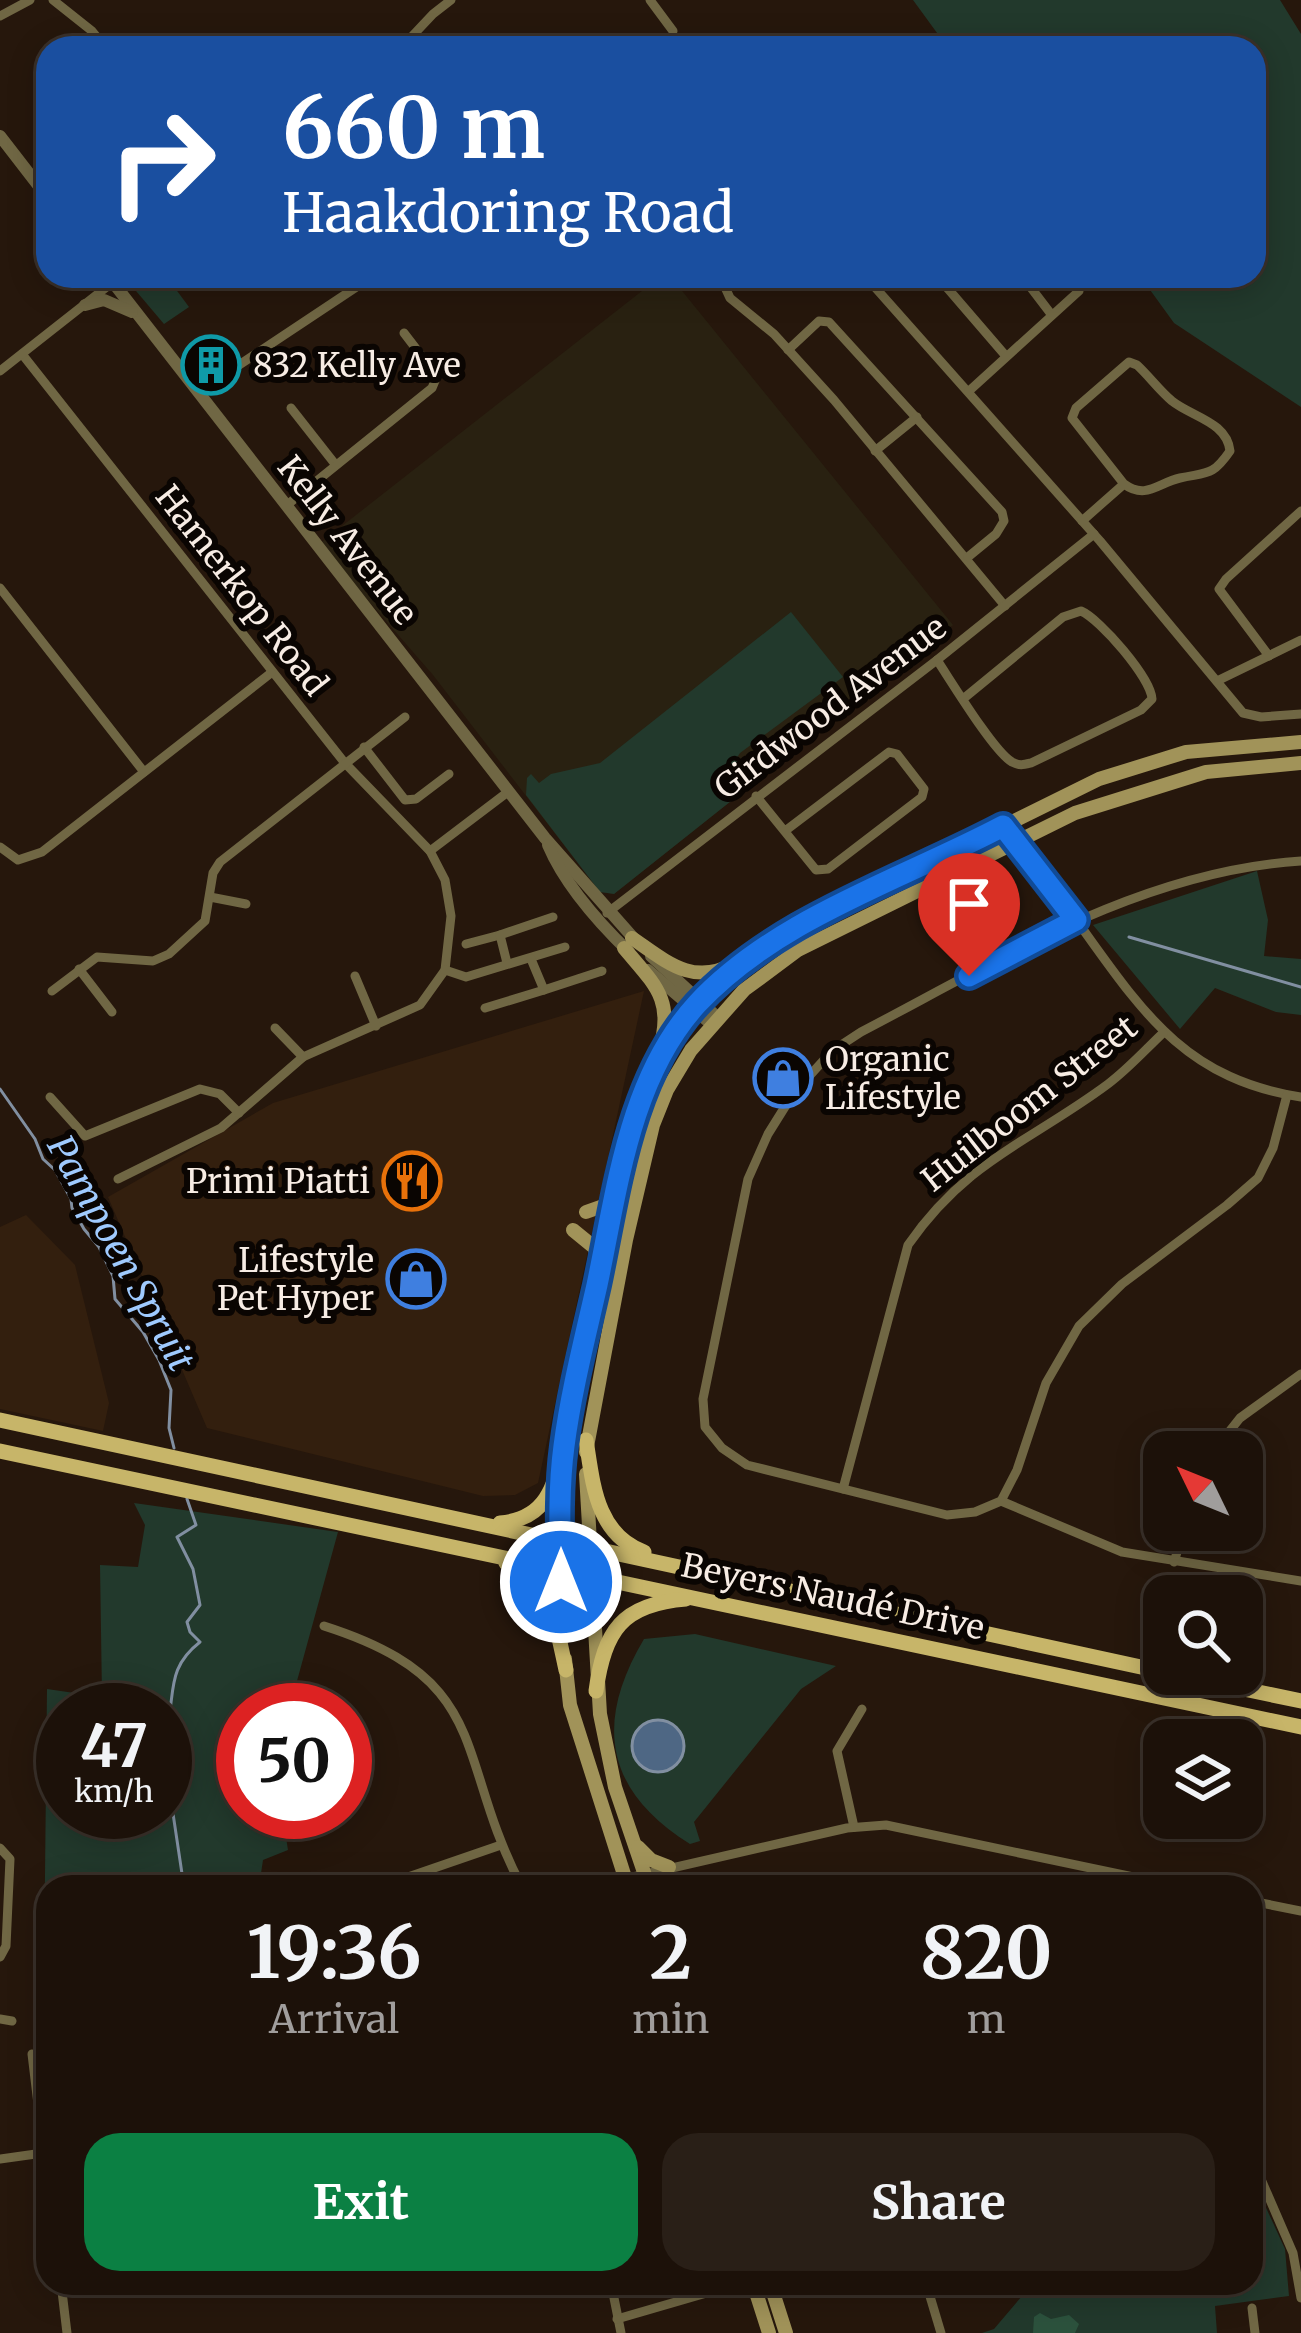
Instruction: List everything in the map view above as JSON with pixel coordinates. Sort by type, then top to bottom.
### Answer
[{"type":"main road","points":[[628,943],[690,974],[718,972],[1099,779],[1158,758],[1252,743],[1301,742]]},
{"type":"main road","points":[[644,1875],[615,1787],[596,1691],[586,1440],[653,1125],[677,1071],[744,990],[799,950],[1014,841],[1075,813],[1165,782],[1249,765],[1301,763]]},
{"type":"main road","points":[[479,1524],[519,1520],[544,1505],[552,1492],[617,1191],[665,1030],[666,1012],[659,991],[628,943]]},
{"type":"main road","points":[[647,1084],[695,1006],[760,951]]},
{"type":"main road","points":[[586,1212],[603,1206],[617,1191]]},
{"type":"main road","points":[[573,1230],[595,1248],[598,1279]]},
{"type":"main road","name":"Beyers Naudé Drive","points":[[0,1420],[1143,1667]]},
{"type":"main road","points":[[586,1440],[595,1496],[614,1532],[637,1550],[694,1568]]},
{"type":"main road","points":[[563,1448],[561,1570],[566,1670]]},
{"type":"main road","name":"Beyers Naudé Drive","points":[[0,1451],[1301,1727]]},
{"type":"main road","points":[[476,1552],[519,1569],[545,1594],[552,1609],[581,1743],[625,1875]]},
{"type":"main road","points":[[596,1691],[601,1656],[609,1637],[627,1616],[651,1604],[701,1598]]},
{"type":"main road","name":"Beyers Naudé Drive","points":[[1263,1693],[1301,1701]]},
{"type":"main road","points":[[632,1838],[651,1860],[669,1867]]},
{"type":"main road","points":[[757,2295],[769,2333]]},
{"type":"main road","points":[[774,2295],[786,2333]]},
{"type":"street","points":[[0,16],[30,0]]},
{"type":"street","points":[[53,0],[93,36]]},
{"type":"street","points":[[414,36],[451,0]]},
{"type":"street","points":[[650,0],[673,31]]},
{"type":"street","points":[[0,136],[36,182]]},
{"type":"street","points":[[0,370],[101,288]]},
{"type":"street","name":"Kelly Avenue","points":[[117,288],[603,916],[714,1021]]},
{"type":"street","points":[[227,373],[356,288]]},
{"type":"street","points":[[725,288],[730,298],[788,350],[968,557],[1004,606]]},
{"type":"street","points":[[876,288],[1094,534],[1243,713],[1301,715]]},
{"type":"street","points":[[947,288],[1005,355]]},
{"type":"street","points":[[1031,288],[1051,314]]},
{"type":"street","points":[[969,391],[1079,291]]},
{"type":"street","points":[[85,304],[114,302],[138,316]]},
{"type":"street","points":[[788,350],[818,321],[829,322],[1004,517],[1000,530],[968,557]]},
{"type":"street","points":[[286,505],[436,382],[432,368],[404,333]]},
{"type":"street","name":"Hamerkop Road","points":[[22,354],[344,762],[430,850]]},
{"type":"street","points":[[1129,362],[1178,405],[1218,428],[1231,445],[1228,456],[1206,476],[1175,479],[1154,491],[1132,490],[1124,484],[1072,418],[1076,408],[1129,362]]},
{"type":"street","points":[[291,408],[335,464]]},
{"type":"street","points":[[875,451],[916,417]]},
{"type":"street","points":[[1082,521],[1124,484]]},
{"type":"street","points":[[1269,656],[1220,589],[1226,578],[1301,511]]},
{"type":"street","name":"Girdwood Avenue","points":[[603,916],[1094,534]]},
{"type":"street","points":[[0,588],[144,772]]},
{"type":"street","points":[[937,660],[963,698],[1005,756],[1023,765],[1141,710],[1152,693],[1146,679],[1093,617],[1081,611],[1063,617],[963,698]]},
{"type":"street","points":[[1219,680],[1301,640]]},
{"type":"street","points":[[2,850],[18,860],[33,857],[271,673]]},
{"type":"street","points":[[52,991],[97,957],[163,958],[200,928],[208,914],[215,868],[405,717]]},
{"type":"street","points":[[364,747],[405,800],[416,799],[449,774]]},
{"type":"street","points":[[756,796],[784,831],[816,870],[825,870],[922,796],[924,789],[897,754],[889,752],[784,831]]},
{"type":"street","points":[[118,1179],[204,1138],[303,1057],[420,1005],[446,970],[451,916],[445,880],[430,850],[508,791]]},
{"type":"street","points":[[1003,826],[1163,1034],[1217,1073],[1301,1097]]},
{"type":"street","points":[[1287,1095],[1273,1148],[1258,1178],[1097,1305],[1065,1344],[1001,1501],[975,1512],[947,1515],[747,1466],[722,1448],[705,1427],[705,1375],[748,1179],[793,1094],[832,1051],[1076,920],[1226,869],[1301,861]]},
{"type":"street","points":[[210,896],[246,904]]},
{"type":"street","points":[[466,944],[553,917]]},
{"type":"street","points":[[500,935],[507,963]]},
{"type":"street","points":[[446,970],[466,976],[566,947]]},
{"type":"street","points":[[531,959],[544,990]]},
{"type":"street","points":[[80,969],[112,1012]]},
{"type":"street","points":[[485,1008],[602,971]]},
{"type":"street","points":[[355,976],[376,1026]]},
{"type":"street","points":[[275,1028],[303,1057]]},
{"type":"street","name":"Huilboom Street","points":[[843,1489],[908,1245],[918,1230],[949,1193],[982,1165],[1111,1082],[1163,1034]]},
{"type":"street","points":[[50,1097],[85,1136],[200,1089],[220,1094],[238,1113]]},
{"type":"street","points":[[1230,1431],[1240,1418],[1301,1374]]},
{"type":"street","points":[[1001,1501],[1091,1542],[1174,1562],[1301,1581]]},
{"type":"street","points":[[1174,1562],[1177,1551]]},
{"type":"street","points":[[324,1627],[365,1640],[406,1662],[448,1702],[470,1743],[501,1845],[515,1875]]},
{"type":"street","points":[[854,1827],[837,1751],[862,1709]]},
{"type":"street","points":[[655,1875],[669,1867],[854,1827],[916,1828],[1127,1875]]},
{"type":"street","points":[[414,1875],[501,1845]]},
{"type":"street","points":[[0,1848],[10,1859],[6,1946],[0,1957]]},
{"type":"street","points":[[1263,1903],[1301,1911]]},
{"type":"street","points":[[32,2054],[36,2087]]},
{"type":"street","points":[[0,2159],[36,2154]]},
{"type":"street","points":[[1263,2181],[1297,2252],[1301,2298]]},
{"type":"street","points":[[62,2295],[67,2333]]},
{"type":"street","points":[[613,2295],[621,2333]]},
{"type":"street","points":[[617,2319],[700,2295]]},
{"type":"street","points":[[929,2295],[940,2333]]},
{"type":"street","points":[[1252,2308],[1255,2333]]},
{"type":"shaded area","points":[[646,288],[680,288],[953,625],[614,894],[600,892],[433,675],[319,544]]},
{"type":"shaded area","points":[[644,991],[538,1483],[515,1495],[483,1496],[207,1428],[108,1197],[273,1103]]},
{"type":"shaded area","points":[[26,1215],[75,1265],[109,1403],[103,1431],[0,1409],[0,1227]]},
{"type":"green space","points":[[913,0],[1280,0],[1301,34],[1301,407],[1174,323],[1149,288],[1266,288],[1266,36],[939,36]]},
{"type":"green space","points":[[134,288],[175,288],[189,307],[164,324]]},
{"type":"green space","points":[[791,612],[843,677],[740,753],[736,759],[755,782],[614,894],[600,892],[526,795],[527,778],[531,774],[539,783],[551,774],[600,763]]},
{"type":"green space","points":[[1257,871],[1268,920],[1264,956],[1301,959],[1301,1015],[1276,1012],[1215,988],[1180,1029],[1093,925]]},
{"type":"green space","points":[[134,1503],[338,1532],[296,1683],[216,1683],[216,1839],[286,1839],[288,1850],[263,1860],[261,1875],[45,1875],[45,1839],[192,1839],[192,1683],[102,1683],[100,1565],[138,1567],[145,1525]]},
{"type":"green space","points":[[695,1634],[836,1666],[801,1689],[694,1822],[700,1841],[690,1844],[640,1801],[625,1778],[614,1727],[618,1699],[644,1639]]},
{"type":"green space","points":[[1263,2201],[1285,2249],[1289,2296],[1215,2306],[1217,2333],[982,2333],[994,2329],[1023,2295],[1263,2295]]},
{"type":"green space","points":[[1040,2313],[1051,2319],[1069,2315],[1079,2324],[1075,2333],[1033,2333],[1034,2317]]},
{"type":"water","points":[[658,1720],[676,1728],[684,1746],[676,1764],[658,1772],[640,1764],[632,1746],[640,1728]]},
{"type":"waterway","points":[[1129,937],[1301,987]]},
{"type":"waterway","name":"Pampoen Spruit","points":[[0,1089],[99,1247],[113,1276],[115,1299],[159,1360],[171,1390],[169,1428],[174,1448]]},
{"type":"waterway","name":"Pampoen Spruit","points":[[174,1683],[181,1663],[200,1642],[187,1622],[200,1605],[193,1569],[177,1537],[196,1525],[187,1499]]},
{"type":"waterway","name":"Pampoen Spruit","points":[[177,1839],[182,1875]]},
{"type":"place","name":"832 Kelly Ave","points":[[211,365]]},
{"type":"place","name":"Organic Lifestyle","points":[[783,1078]]},
{"type":"place","name":"Primi Piatti","points":[[412,1181]]},
{"type":"place","name":"Lifestyle Pet Hyper","points":[[416,1279]]},
{"type":"route","points":[[561,1582],[563,1448],[604,1247],[647,1084],[680,1027],[699,1002],[784,935],[1003,826],[1076,920],[969,976]]}]
